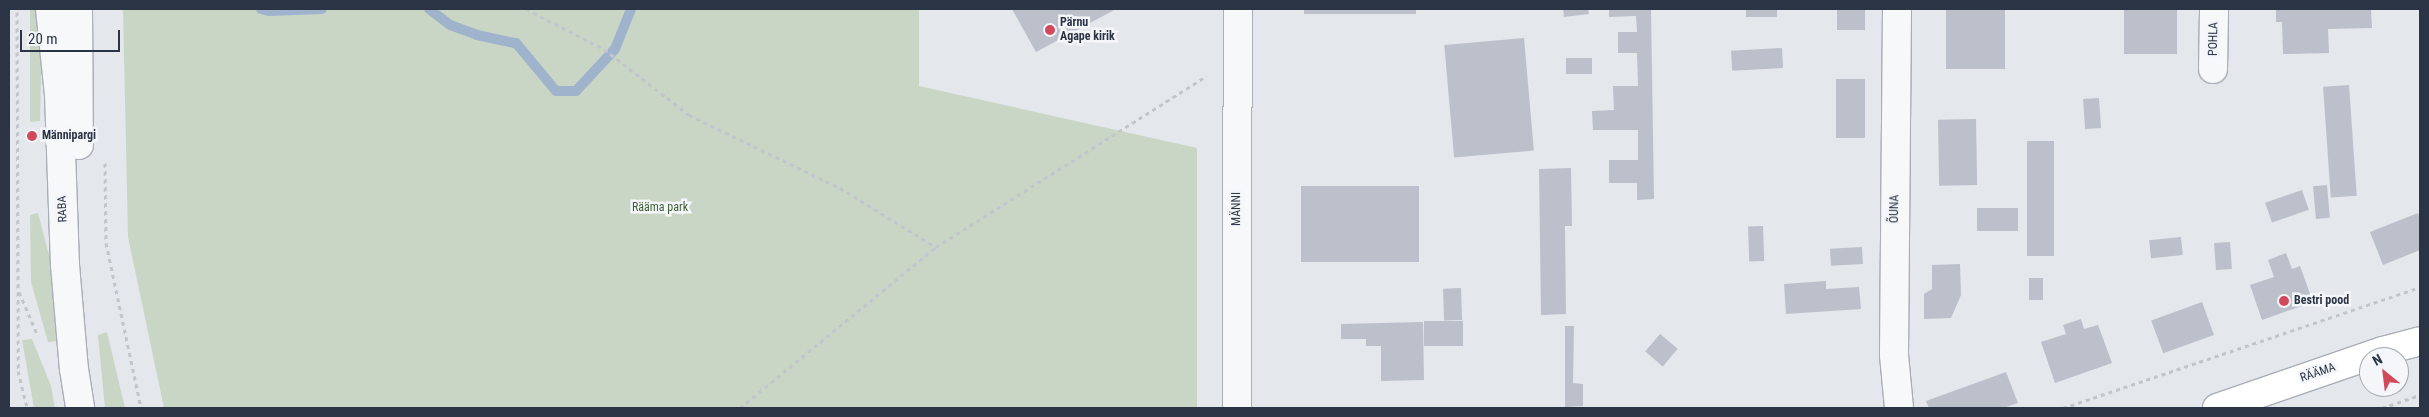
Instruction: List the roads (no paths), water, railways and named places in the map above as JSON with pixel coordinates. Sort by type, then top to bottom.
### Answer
[{"type":"main road","name":"RÄÄMA","points":[[2217,408],[2384,351],[2420,341]]},
{"type":"street","name":"RABA","points":[[50,9],[59,94],[65,265],[74,369],[80,408]]},
{"type":"street","name":"RABA","points":[[78,9],[77,262],[93,408]]},
{"type":"street","name":"MÄNNI","points":[[1237,408],[1238,9]]},
{"type":"street","name":"ÕUNA","points":[[1897,9],[1894,355],[1899,408]]},
{"type":"street","name":"POHLA","points":[[2213,69],[2214,9]]},
{"type":"waterway","points":[[261,9],[269,11],[322,9]]},
{"type":"waterway","points":[[429,9],[450,25],[477,35],[516,43],[556,91],[576,91],[615,49],[631,9]]},
{"type":"place","name":"Pärnu Agape kirik","points":[[1050,30]]},
{"type":"place","name":"Männipargi","points":[[32,136]]},
{"type":"place","name":"Bestri pood","points":[[2284,301]]},
{"type":"park label","name":"Rääma park","points":[[660,208]]}]
